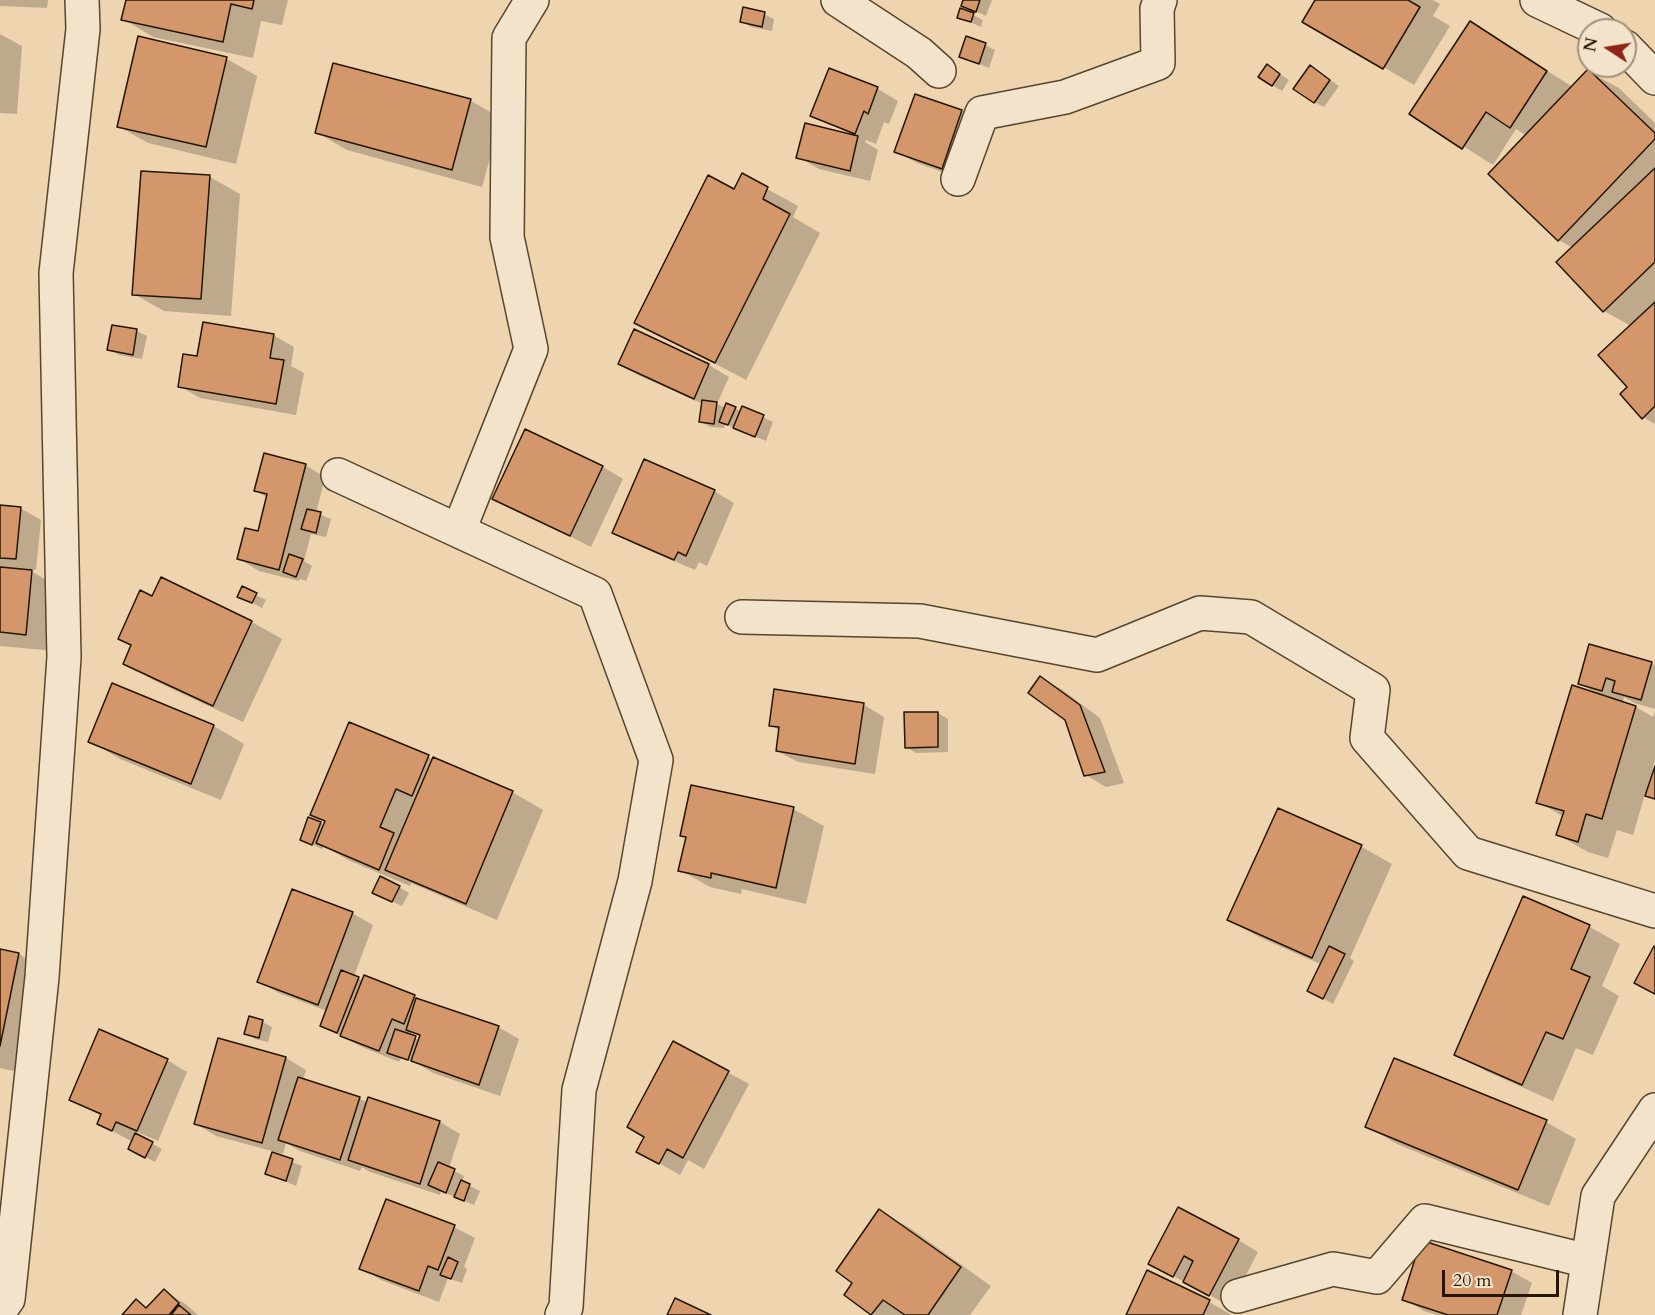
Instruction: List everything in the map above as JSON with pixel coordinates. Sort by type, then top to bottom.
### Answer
[{"type":"street","points":[[0,1310],[8,1299],[42,976],[64,657],[56,273],[83,29],[82,0]]},
{"type":"street","points":[[459,530],[531,349],[507,237],[509,38],[532,0]]},
{"type":"street","points":[[838,0],[919,53],[939,71]]},
{"type":"street","points":[[958,179],[982,113],[1065,98],[1158,63],[1156,9],[1160,0]]},
{"type":"street","points":[[1537,0],[1577,19]]},
{"type":"street","points":[[1637,59],[1655,78]]},
{"type":"street","points":[[338,474],[595,594],[656,760],[635,880],[579,1090],[566,1307],[561,1315]]},
{"type":"street","points":[[742,617],[920,621],[1097,655],[1200,613],[1251,617],[1373,690],[1367,738],[1468,853],[1655,911]]},
{"type":"street","points":[[1580,1315],[1598,1196],[1655,1110]]},
{"type":"street","points":[[1238,1296],[1333,1269],[1377,1277],[1425,1221],[1588,1260]]},
{"type":"building","points":[[126,0],[254,0],[252,9],[231,4],[223,42],[121,20]]},
{"type":"building","points":[[963,0],[980,0],[976,12],[961,6]]},
{"type":"building","points":[[1315,0],[1408,0],[1420,7],[1383,69],[1302,22]]},
{"type":"building","points":[[743,7],[765,12],[762,27],[740,22]]},
{"type":"building","points":[[960,8],[974,13],[971,22],[957,18]]},
{"type":"building","points":[[1470,21],[1547,71],[1510,128],[1486,112],[1462,149],[1409,114]]},
{"type":"building","points":[[138,36],[227,57],[206,147],[117,127]]},
{"type":"building","points":[[966,36],[986,43],[979,64],[959,57]]},
{"type":"building","points":[[333,63],[471,99],[452,170],[315,133]]},
{"type":"building","points":[[1267,64],[1280,74],[1272,86],[1258,77]]},
{"type":"building","points":[[1310,65],[1330,80],[1314,103],[1293,89]]},
{"type":"building","points":[[829,68],[878,87],[868,114],[864,111],[855,134],[810,116]]},
{"type":"building","points":[[1579,78],[1597,78],[1655,133],[1655,139],[1558,241],[1488,174]]},
{"type":"building","points":[[915,94],[962,110],[942,169],[894,152]]},
{"type":"building","points":[[805,123],[858,136],[850,171],[796,158]]},
{"type":"building","points":[[1655,168],[1655,262],[1603,312],[1556,262]]},
{"type":"building","points":[[141,171],[210,175],[201,299],[132,295]]},
{"type":"building","points":[[742,173],[768,187],[763,199],[790,214],[715,363],[634,323],[708,175],[734,189]]},
{"type":"building","points":[[1655,302],[1655,406],[1642,419],[1620,394],[1627,387],[1598,355]]},
{"type":"building","points":[[203,322],[274,334],[270,358],[284,360],[276,404],[178,387],[183,354],[197,356]]},
{"type":"building","points":[[112,325],[137,329],[133,355],[107,350]]},
{"type":"building","points":[[634,329],[709,364],[694,399],[618,364]]},
{"type":"building","points":[[702,400],[717,402],[714,424],[699,422]]},
{"type":"building","points":[[726,403],[736,407],[728,425],[719,422]]},
{"type":"building","points":[[742,406],[764,415],[755,437],[733,428]]},
{"type":"building","points":[[525,429],[603,466],[570,536],[492,499]]},
{"type":"building","points":[[264,453],[306,464],[279,570],[237,559],[245,528],[258,531],[267,494],[254,491]]},
{"type":"building","points":[[644,459],[715,490],[686,556],[678,552],[674,560],[612,533]]},
{"type":"building","points":[[0,505],[21,507],[16,559],[0,558]]},
{"type":"building","points":[[307,509],[321,512],[316,533],[301,529]]},
{"type":"building","points":[[289,554],[303,559],[296,577],[283,572]]},
{"type":"building","points":[[0,567],[32,570],[26,635],[0,632]]},
{"type":"building","points":[[161,577],[252,621],[213,706],[123,664],[131,645],[118,639],[140,590],[152,596]]},
{"type":"building","points":[[242,586],[257,593],[252,603],[237,597]]},
{"type":"building","points":[[1589,644],[1652,662],[1641,700],[1612,692],[1615,681],[1606,678],[1602,691],[1578,684]]},
{"type":"building","points":[[1040,676],[1080,705],[1105,772],[1084,776],[1065,720],[1028,693]]},
{"type":"building","points":[[112,683],[214,725],[191,784],[88,742]]},
{"type":"building","points":[[1572,685],[1636,706],[1602,819],[1586,814],[1578,842],[1556,835],[1564,811],[1536,803]]},
{"type":"building","points":[[774,689],[864,703],[855,764],[776,751],[779,727],[769,726]]},
{"type":"building","points":[[904,712],[938,712],[938,747],[905,748]]},
{"type":"building","points":[[349,722],[429,755],[412,796],[396,789],[380,827],[394,833],[379,870],[316,843],[325,821],[310,815]]},
{"type":"building","points":[[433,757],[513,791],[466,904],[385,870]]},
{"type":"building","points":[[1655,766],[1655,799],[1645,796]]},
{"type":"building","points":[[691,785],[794,807],[776,888],[711,873],[711,878],[678,871],[686,837],[680,836]]},
{"type":"building","points":[[1278,808],[1362,845],[1312,958],[1227,920]]},
{"type":"building","points":[[308,817],[321,822],[312,845],[300,840]]},
{"type":"building","points":[[380,876],[400,886],[392,902],[372,893]]},
{"type":"building","points":[[292,889],[353,912],[318,1005],[257,982]]},
{"type":"building","points":[[1523,896],[1590,925],[1571,969],[1590,977],[1563,1039],[1546,1032],[1522,1085],[1454,1055]]},
{"type":"building","points":[[1329,946],[1345,954],[1323,999],[1307,991]]},
{"type":"building","points":[[1655,947],[1655,994],[1634,983]]},
{"type":"building","points":[[0,949],[19,953],[0,1046]]},
{"type":"building","points":[[341,970],[359,977],[337,1033],[320,1026]]},
{"type":"building","points":[[364,975],[415,995],[404,1024],[392,1019],[379,1051],[340,1036]]},
{"type":"building","points":[[416,998],[499,1026],[479,1085],[411,1061],[420,1035],[406,1030]]},
{"type":"building","points":[[249,1016],[263,1020],[259,1038],[244,1034]]},
{"type":"building","points":[[99,1029],[168,1059],[137,1131],[116,1122],[112,1131],[97,1124],[101,1114],[69,1100]]},
{"type":"building","points":[[395,1029],[416,1036],[408,1060],[387,1053]]},
{"type":"building","points":[[218,1038],[286,1057],[262,1143],[194,1124]]},
{"type":"building","points":[[673,1041],[729,1071],[683,1158],[667,1149],[659,1164],[636,1152],[644,1137],[627,1127]]},
{"type":"building","points":[[1394,1058],[1547,1120],[1518,1190],[1365,1127]]},
{"type":"building","points":[[298,1077],[360,1097],[340,1160],[278,1140]]},
{"type":"building","points":[[368,1097],[440,1121],[420,1184],[348,1160]]},
{"type":"building","points":[[135,1133],[153,1142],[145,1158],[128,1149]]},
{"type":"building","points":[[272,1152],[293,1159],[286,1181],[265,1174]]},
{"type":"building","points":[[438,1162],[455,1169],[446,1193],[428,1185]]},
{"type":"building","points":[[461,1180],[470,1184],[464,1201],[454,1197]]},
{"type":"building","points":[[386,1199],[455,1225],[438,1270],[428,1266],[419,1291],[359,1269]]},
{"type":"building","points":[[1178,1207],[1239,1239],[1209,1296],[1183,1282],[1193,1261],[1184,1256],[1173,1277],[1148,1264]]},
{"type":"building","points":[[879,1209],[961,1267],[928,1315],[905,1315],[883,1300],[871,1315],[844,1295],[852,1283],[836,1271]]},
{"type":"building","points":[[1421,1240],[1512,1270],[1497,1315],[1448,1315],[1402,1300]]},
{"type":"building","points":[[448,1257],[458,1262],[451,1279],[440,1275]]},
{"type":"building","points":[[1147,1270],[1210,1300],[1203,1315],[1126,1315]]},
{"type":"building","points":[[164,1289],[179,1303],[169,1315],[122,1315],[136,1299],[146,1308]]},
{"type":"building","points":[[675,1298],[711,1315],[667,1315]]},
{"type":"building","points":[[179,1305],[191,1315],[171,1315]]}]
